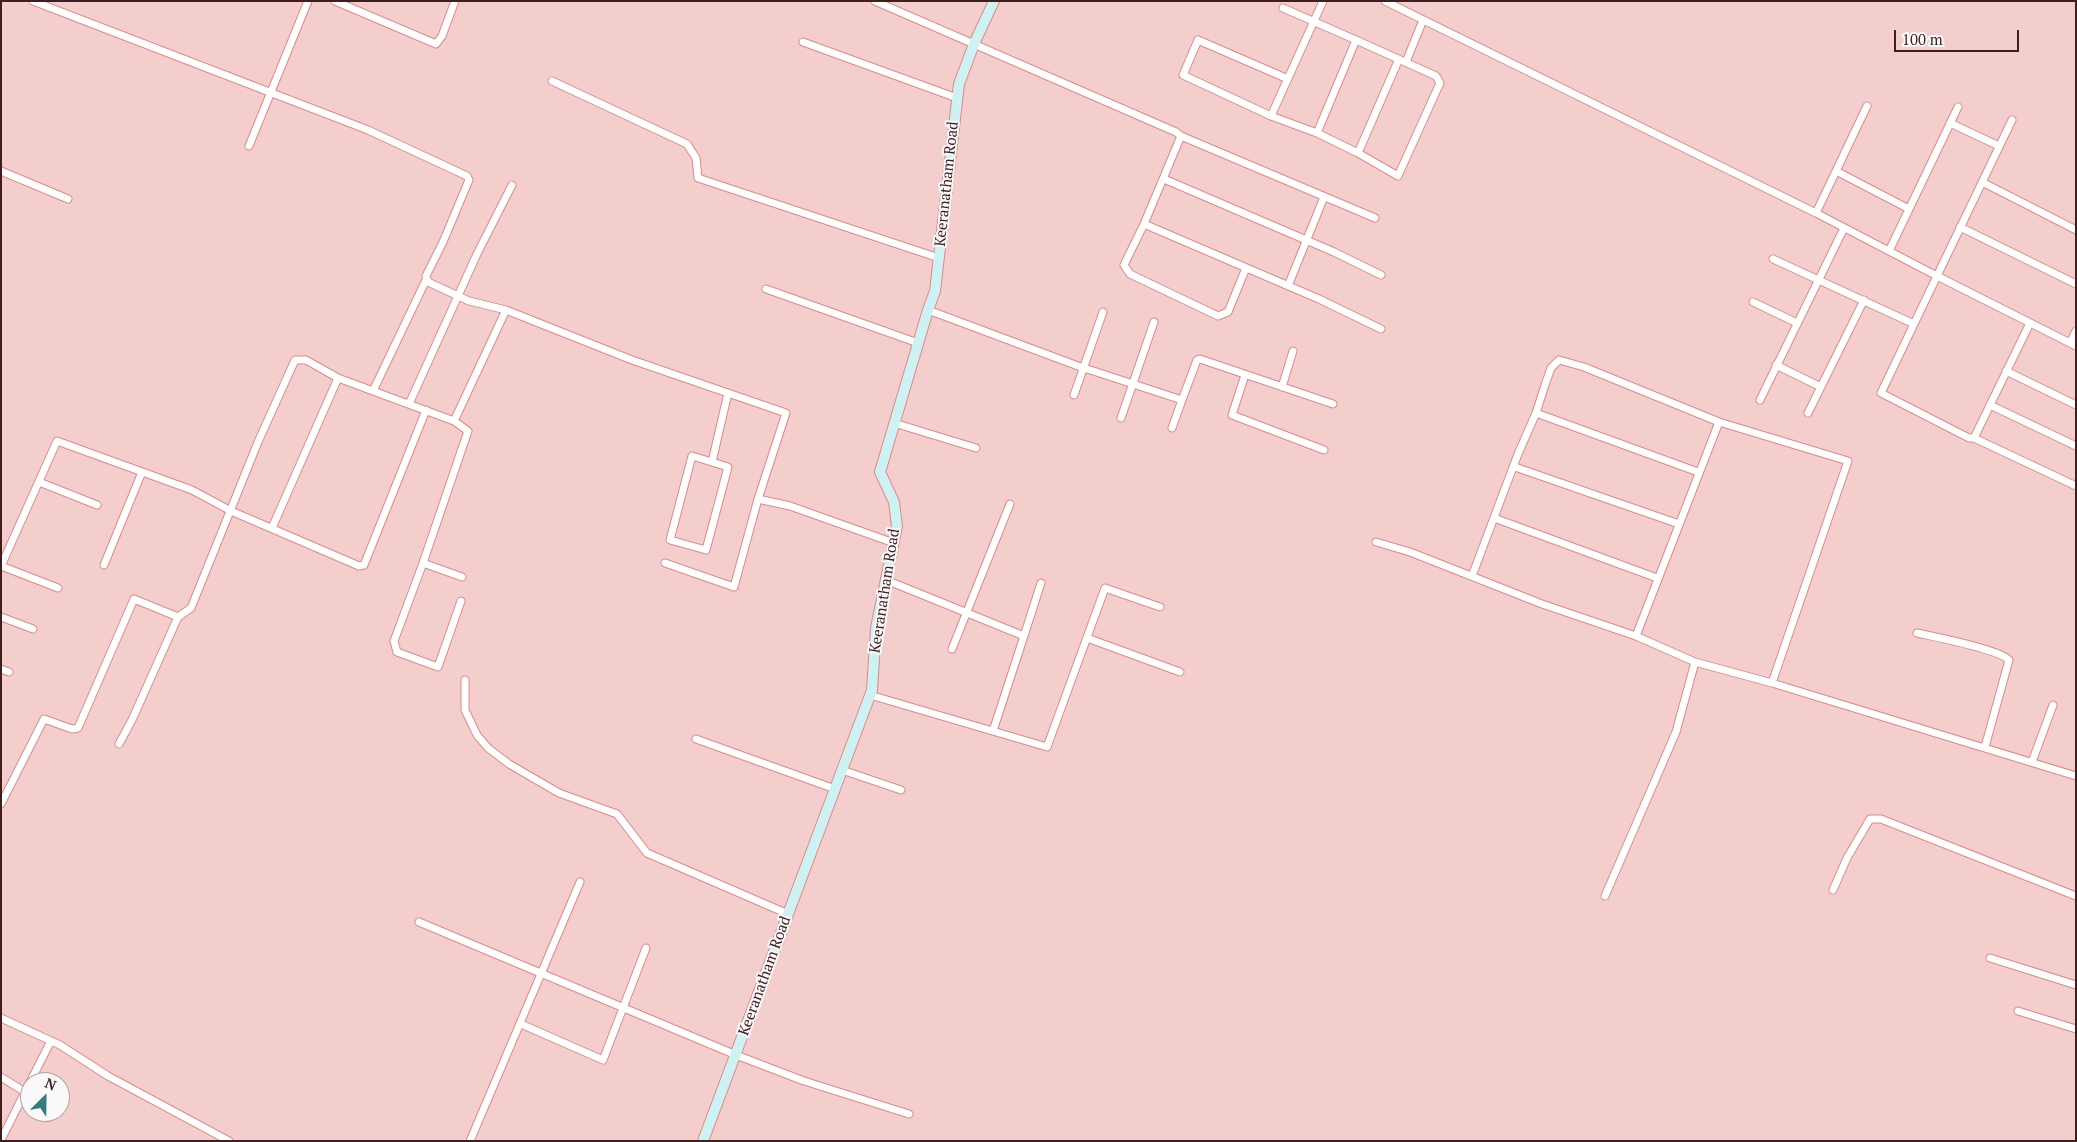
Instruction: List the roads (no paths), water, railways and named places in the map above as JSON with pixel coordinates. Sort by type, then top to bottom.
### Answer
[{"type":"street","points":[[33,1],[368,130],[467,176],[468,180],[463,197],[374,391]]},
{"type":"street","points":[[249,146],[308,1]]},
{"type":"street","points":[[335,1],[436,44],[442,36],[455,1]]},
{"type":"street","points":[[875,1],[1176,132],[1181,136],[1374,218]]},
{"type":"street","name":"Keeranatham Road","points":[[703,1141],[870,695],[876,628],[897,526],[894,502],[880,472],[935,291],[959,84],[974,44],[994,1]]},
{"type":"street","points":[[1271,116],[1323,1]]},
{"type":"street","points":[[1385,1],[1816,213],[2073,345],[2076,331]]},
{"type":"street","points":[[1284,8],[1403,60],[1436,76],[1440,83],[1408,158],[1398,176],[1358,153],[1316,133],[1271,116],[1183,75],[1198,40],[1288,79]]},
{"type":"street","points":[[1358,153],[1423,20]]},
{"type":"street","points":[[1316,133],[1356,40]]},
{"type":"street","points":[[803,42],[957,98]]},
{"type":"street","points":[[552,81],[686,144],[696,158],[698,178],[939,258]]},
{"type":"street","points":[[1816,213],[1867,106]]},
{"type":"street","points":[[1889,251],[1958,107]]},
{"type":"street","points":[[2012,120],[1881,393],[1969,438],[1974,438],[2076,486]]},
{"type":"street","points":[[1950,123],[1999,146]]},
{"type":"street","points":[[1181,136],[1164,179],[1124,265],[1125,270],[1218,316],[1228,312],[1246,268]]},
{"type":"street","points":[[1,171],[68,199]]},
{"type":"street","points":[[1836,171],[1909,209]]},
{"type":"street","points":[[1164,179],[1382,275]]},
{"type":"street","points":[[1982,182],[2076,230]]},
{"type":"street","points":[[409,404],[512,185]]},
{"type":"street","points":[[1288,286],[1324,197]]},
{"type":"street","points":[[1144,224],[1288,286],[1381,329]]},
{"type":"street","points":[[1960,227],[2076,284]]},
{"type":"street","points":[[1760,400],[1844,228]]},
{"type":"street","points":[[1773,259],[1914,324]]},
{"type":"street","points":[[426,280],[459,296],[506,310],[632,360],[786,413],[758,499],[734,587],[665,562]]},
{"type":"street","points":[[766,290],[918,343]]},
{"type":"street","points":[[1808,413],[1864,300]]},
{"type":"street","points":[[1753,302],[1797,323]]},
{"type":"street","points":[[454,420],[506,310]]},
{"type":"street","points":[[928,310],[1084,368],[1182,400]]},
{"type":"street","points":[[1074,395],[1103,312]]},
{"type":"street","points":[[1121,418],[1154,322]]},
{"type":"street","points":[[1974,438],[2030,323]]},
{"type":"street","points":[[1282,387],[1293,351]]},
{"type":"street","points":[[119,744],[132,720],[178,618],[192,608],[230,511],[294,360],[306,360],[338,378],[454,420],[468,431],[394,641],[397,652],[438,667],[461,601]]},
{"type":"street","points":[[1172,428],[1197,360],[1333,404]]},
{"type":"street","points":[[1472,576],[1518,454],[1536,413],[1548,375],[1559,360],[1584,367],[1719,422],[1848,461],[1772,683]]},
{"type":"street","points":[[1776,365],[1821,387]]},
{"type":"street","points":[[2006,371],[2076,405]]},
{"type":"street","points":[[1245,375],[1232,415],[1324,450]]},
{"type":"street","points":[[272,528],[338,378]]},
{"type":"street","points":[[712,462],[728,393]]},
{"type":"street","points":[[1990,405],[2076,446]]},
{"type":"street","points":[[58,588],[1,566],[57,441],[192,490],[230,511],[359,566],[364,564],[426,410]]},
{"type":"street","points":[[1536,413],[1698,472]]},
{"type":"street","points":[[1636,636],[1719,422]]},
{"type":"street","points":[[894,423],[976,448]]},
{"type":"street","points":[[692,456],[712,462],[728,467],[706,550],[670,540],[692,456]]},
{"type":"street","points":[[1515,466],[1679,524]]},
{"type":"street","points":[[104,564],[142,472]]},
{"type":"street","points":[[38,482],[97,506]]},
{"type":"street","points":[[758,499],[790,506],[894,543]]},
{"type":"street","points":[[952,649],[1010,504]]},
{"type":"street","points":[[1494,518],[1657,578]]},
{"type":"street","points":[[1376,542],[1410,552],[1542,604],[1636,636],[1695,662],[1772,683],[2076,776]]},
{"type":"street","points":[[423,563],[462,578]]},
{"type":"street","points":[[886,580],[1024,636]]},
{"type":"street","points":[[994,731],[1041,583]]},
{"type":"street","points":[[870,695],[1047,747],[1106,588],[1160,607]]},
{"type":"street","points":[[1,804],[44,719],[72,729],[78,728],[134,599],[178,618]]},
{"type":"street","points":[[1,617],[33,630]]},
{"type":"street","points":[[1917,633],[1978,648],[2004,656],[2009,660],[1985,747]]},
{"type":"street","points":[[1087,638],[1180,672]]},
{"type":"street","points":[[1605,896],[1676,732],[1695,662]]},
{"type":"street","points":[[465,680],[465,710],[478,735],[488,748],[559,793],[618,814],[647,853],[788,914]]},
{"type":"street","points":[[2032,762],[2052,704]]},
{"type":"street","points":[[696,739],[835,789]]},
{"type":"street","points":[[842,770],[901,790]]},
{"type":"street","points":[[1833,890],[1847,858],[1870,819],[1881,819],[2076,896]]},
{"type":"street","points":[[470,1141],[543,973],[580,882]]},
{"type":"street","points":[[419,922],[736,1055],[804,1081],[909,1114]]},
{"type":"street","points":[[521,1024],[603,1060],[646,948]]},
{"type":"street","points":[[1990,958],[2076,985]]},
{"type":"street","points":[[2018,1011],[2076,1030]]},
{"type":"street","points":[[1,1018],[51,1041],[108,1076],[229,1141]]},
{"type":"street","points":[[35,1072],[51,1041]]},
{"type":"street","points":[[1,1076],[20,1089]]},
{"type":"street","points":[[2,1135],[20,1101]]}]
